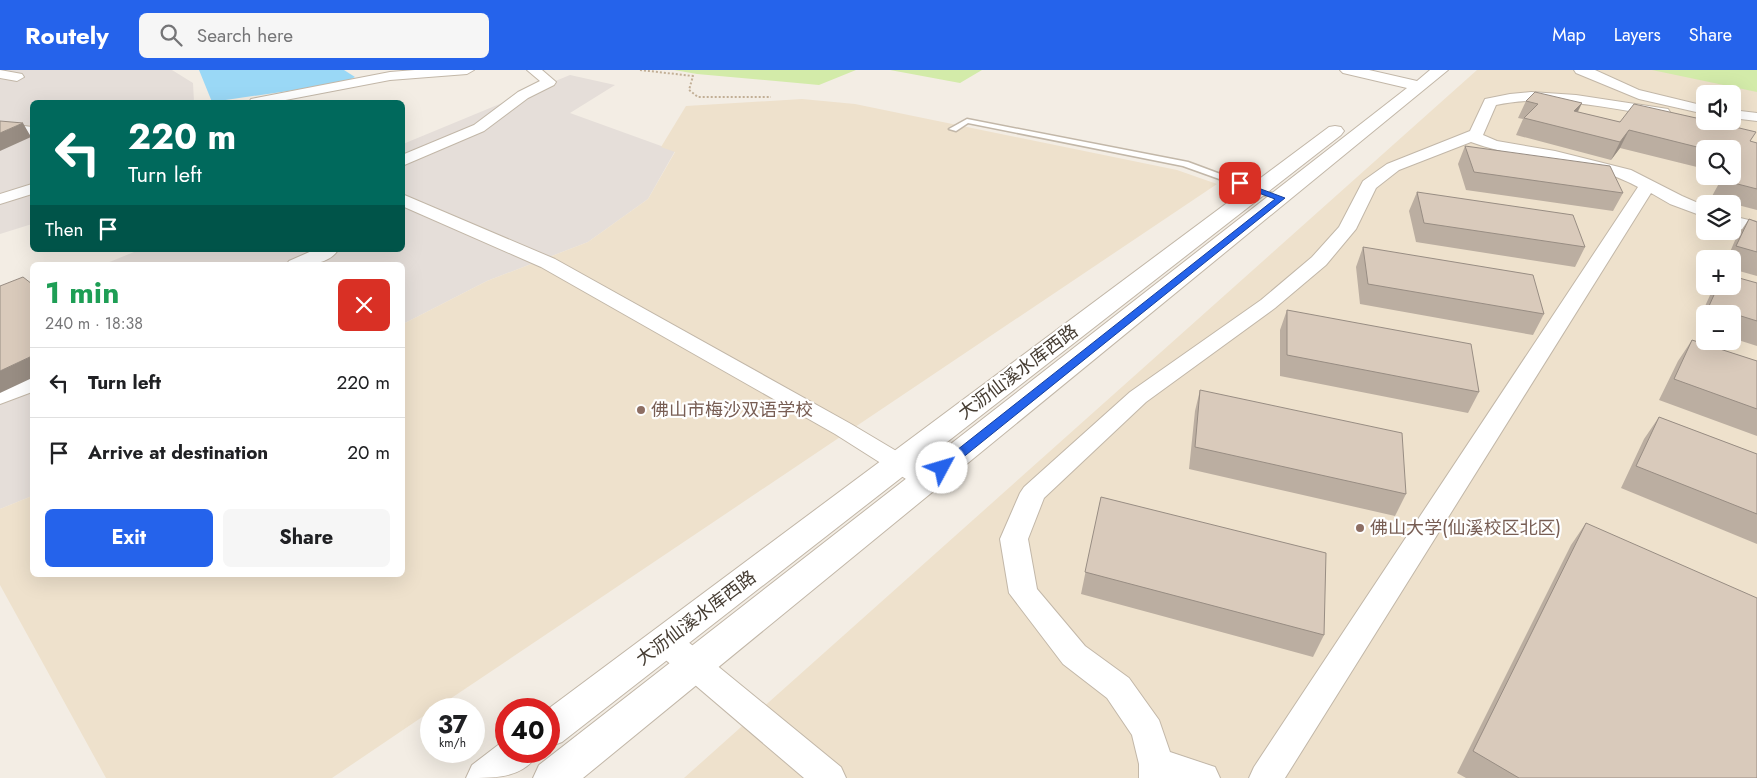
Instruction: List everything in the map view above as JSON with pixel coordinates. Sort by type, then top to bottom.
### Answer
[{"type":"street","points":[[268,100],[322,91],[390,76],[467,70]]},
{"type":"street","points":[[405,160],[479,128],[523,95],[549,82],[534,70]]},
{"type":"street","points":[[1348,70],[1418,78]]},
{"type":"street","points":[[1376,70],[1418,78]]},
{"type":"street","points":[[1581,70],[1590,72],[1623,89],[1671,108],[1757,134]]},
{"type":"street","points":[[0,74],[17,77]]},
{"type":"street","points":[[553,778],[926,480],[1269,194],[1418,78]]},
{"type":"street","points":[[1204,778],[1156,771],[1147,730],[1118,688],[1074,654],[1023,593],[1014,539],[1033,493],[1138,397],[1268,304],[1319,261],[1347,229],[1369,185],[1393,167],[1476,134],[1490,102],[1507,97],[1534,96],[1696,109]]},
{"type":"street","points":[[1741,115],[1757,117]]},
{"type":"street","points":[[0,127],[30,131]]},
{"type":"street","points":[[1470,136],[1494,146],[1555,156],[1625,173],[1696,208]]},
{"type":"street","points":[[1266,778],[1648,185]]},
{"type":"street","points":[[0,199],[30,190]]},
{"type":"street","name":"大沥仙溪水库西路","points":[[560,722],[898,463],[1269,194]]},
{"type":"street","points":[[409,208],[548,263],[843,429],[926,480]]},
{"type":"street","points":[[1741,224],[1757,228]]},
{"type":"street","points":[[302,262],[324,252]]},
{"type":"street","points":[[0,397],[30,385]]},
{"type":"street","points":[[665,642],[829,778]]},
{"type":"street","points":[[486,778],[505,763]]},
{"type":"lane","points":[[952,128],[967,121],[1185,164],[1269,194]]},
{"type":"path","points":[[640,70],[693,76],[689,90],[698,97],[771,97]]},
{"type":"shaded area","points":[[0,70],[172,70],[193,83],[194,100],[30,100],[30,225],[0,234]]},
{"type":"shaded area","name":"佛山大学(仙溪校区北区)","points":[[1477,70],[1757,70],[1757,778],[684,778]]},
{"type":"shaded area","points":[[570,75],[615,85],[570,113],[675,151],[648,199],[588,242],[487,281],[405,323],[405,262],[109,262],[134,252],[405,252],[405,143]]},
{"type":"shaded area","name":"佛山市梅沙双语学校","points":[[802,99],[855,104],[1177,170],[1217,184],[451,698],[420,698],[420,718],[332,778],[106,778],[0,585],[0,509],[30,497],[30,577],[405,577],[405,323],[487,281],[588,242],[648,199],[675,152],[661,147],[686,106]]},
{"type":"shaded area","points":[[30,294],[30,497],[0,509],[0,306]]},
{"type":"green space","points":[[674,70],[856,70],[819,85],[697,74]]},
{"type":"green space","points":[[890,70],[982,70],[960,83]]},
{"type":"green space","points":[[1652,70],[1757,70],[1757,92],[1741,89],[1741,85],[1724,85]]},
{"type":"water","points":[[199,70],[344,70],[355,77],[343,83],[226,100],[211,100]]},
{"type":"building","points":[[1535,92],[1582,103],[1574,111],[1620,122],[1634,104],[1696,118],[1696,130],[1741,130],[1741,128],[1756,132],[1750,141],[1757,143],[1757,189],[1741,185],[1741,140],[1696,140],[1696,147],[1629,130],[1620,142],[1524,118],[1538,104],[1526,101]]},
{"type":"building","points":[[0,121],[23,123],[0,133]]},
{"type":"building","points":[[1465,146],[1610,166],[1623,193],[1474,172]]},
{"type":"building","points":[[1417,192],[1573,215],[1585,247],[1424,223]]},
{"type":"building","points":[[1749,219],[1757,222],[1757,252],[1736,246],[1739,240],[1741,240],[1741,236]]},
{"type":"building","points":[[1363,247],[1533,275],[1544,314],[1368,284]]},
{"type":"building","points":[[23,277],[30,282],[30,357],[0,371],[0,286]]},
{"type":"building","points":[[1741,279],[1757,283],[1757,321],[1741,316],[1741,305],[1709,305],[1714,295],[1741,295]]},
{"type":"building","points":[[1287,310],[1471,344],[1479,392],[1287,355]]},
{"type":"building","points":[[1692,340],[1696,341],[1696,350],[1723,350],[1757,361],[1757,409],[1674,379]]},
{"type":"building","points":[[1200,390],[1402,433],[1406,494],[1195,447]]},
{"type":"building","points":[[1659,417],[1757,454],[1757,514],[1636,466]]},
{"type":"building","points":[[1101,497],[1326,553],[1324,635],[1085,572]]},
{"type":"building","points":[[1586,523],[1757,598],[1757,778],[1519,778],[1473,751]]},
{"type":"place","name":"佛山市梅沙双语学校","points":[[641,410]]},
{"type":"place","name":"佛山大学(仙溪校区北区)","points":[[1360,528]]},
{"type":"route","points":[[942,468],[1281,198],[1240,183]]}]
